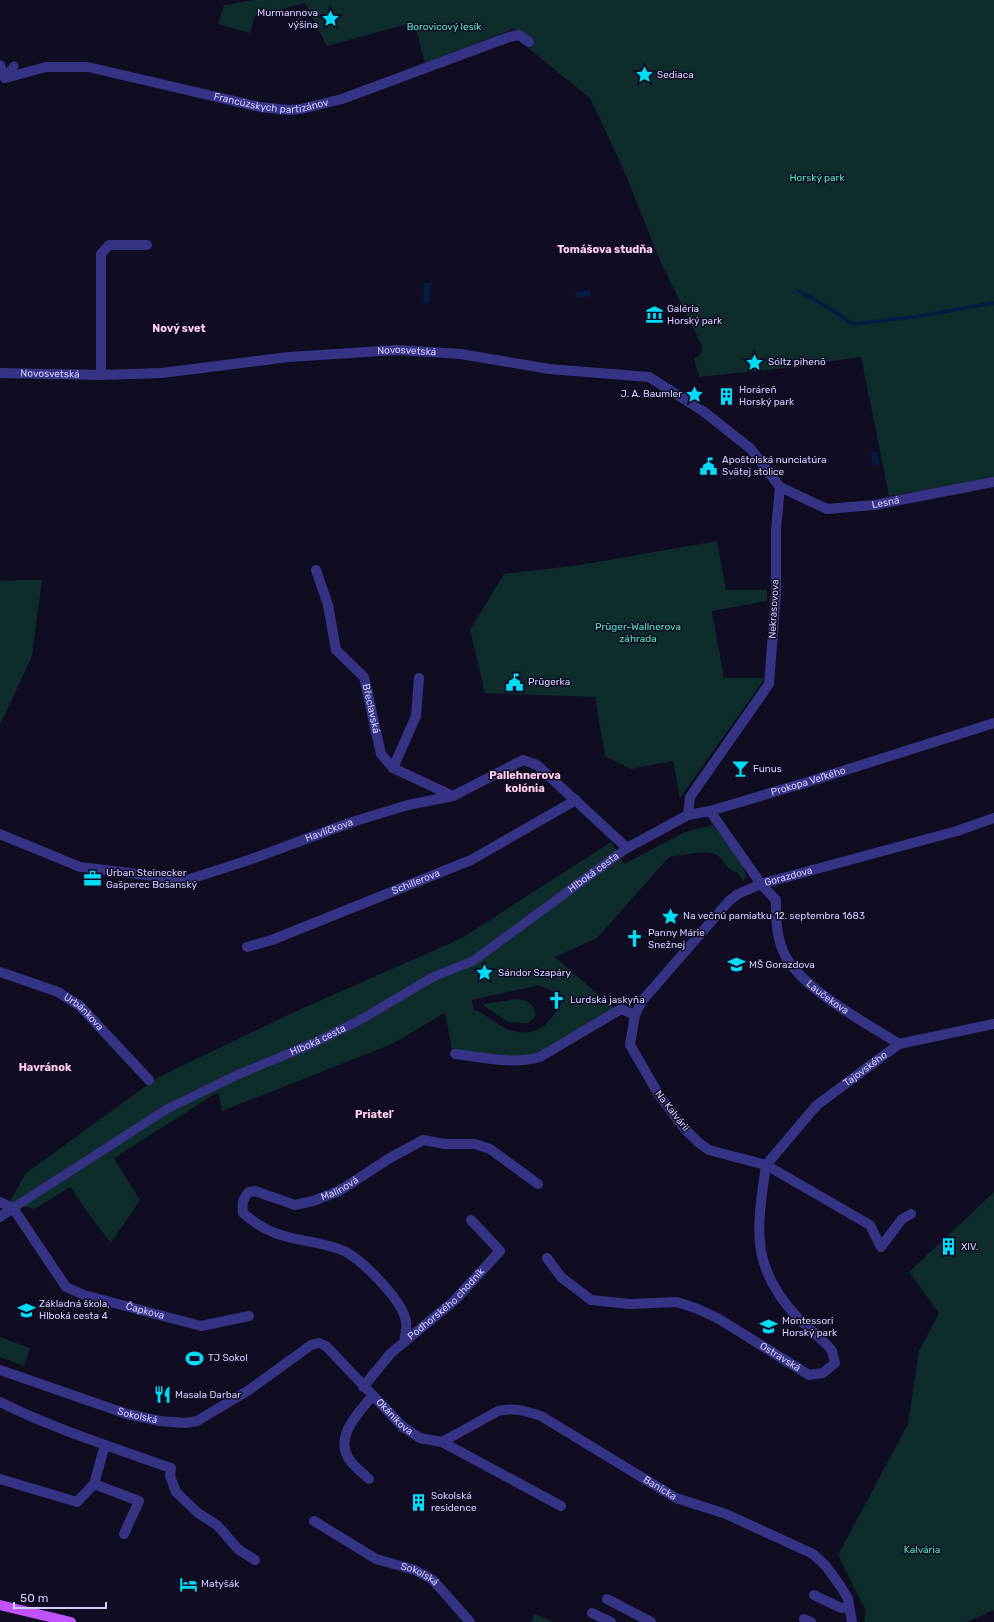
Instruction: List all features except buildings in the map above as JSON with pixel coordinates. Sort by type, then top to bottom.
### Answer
[{"type":"main road","points":[[0,1605],[70,1622]]},
{"type":"street","name":"Francúzskych partizánov","points":[[5,78],[46,67],[88,67],[260,108],[288,110],[301,109],[342,99],[509,37],[519,35],[529,42]]},
{"type":"street","points":[[0,65],[5,78]]},
{"type":"street","points":[[5,78],[14,66]]},
{"type":"street","points":[[101,375],[101,254],[109,245],[147,245]]},
{"type":"street","name":"Novosvetská","points":[[0,373],[101,375],[162,373],[289,357],[404,350],[461,354],[549,369],[649,377],[703,411],[751,449],[780,487]]},
{"type":"street","name":"Lesná","points":[[780,487],[826,509],[874,505],[994,482]]},
{"type":"street","name":"Nekrasovova","points":[[688,815],[690,797],[769,684],[776,594],[776,530],[780,487]]},
{"type":"street","name":"Břeclavská","points":[[316,570],[328,605],[336,650],[364,678],[381,754],[393,768],[453,796]]},
{"type":"street","points":[[393,768],[416,716],[419,678]]},
{"type":"street","name":"Prokopa Veľkého","points":[[628,848],[688,815],[710,811],[810,781],[994,723]]},
{"type":"street","name":"Havlíčkova","points":[[0,834],[80,867],[188,880],[249,860],[352,822],[408,805],[453,796],[523,760],[537,764],[628,848]]},
{"type":"street","name":"Schillerova","points":[[247,947],[272,940],[471,860],[576,800]]},
{"type":"street","name":"Laučekova","points":[[710,811],[761,884],[776,900],[776,926],[784,952],[807,983],[899,1044]]},
{"type":"street","name":"Gorazdova","points":[[635,1015],[648,993],[729,901],[738,894],[761,884],[957,830],[994,818]]},
{"type":"street","name":"Hlboká cesta","points":[[0,1217],[167,1109],[237,1075],[314,1042],[360,1020],[433,977],[473,961],[628,848]]},
{"type":"street","name":"Urbánkova","points":[[0,972],[62,994],[80,1006],[149,1080]]},
{"type":"street","points":[[454,1054],[496,1059],[530,1060],[540,1057],[621,1009],[635,1015]]},
{"type":"street","name":"Na Kalvárii","points":[[635,1015],[630,1039],[632,1051],[659,1095],[684,1128],[699,1143],[709,1150],[766,1165],[870,1225],[881,1247],[902,1219],[911,1214]]},
{"type":"street","name":"Tajovského","points":[[766,1165],[817,1105],[899,1044],[994,1024]]},
{"type":"street","name":"Malinová","points":[[404,1342],[406,1320],[390,1294],[367,1267],[354,1256],[339,1248],[289,1238],[257,1225],[243,1213],[242,1203],[248,1192],[255,1191],[295,1205],[314,1201],[339,1191],[390,1158],[423,1140],[445,1144],[475,1144],[490,1149],[538,1184]]},
{"type":"street","name":"Ostravská","points":[[547,1258],[561,1277],[591,1300],[630,1304],[677,1302],[698,1309],[719,1319],[809,1375],[824,1373],[835,1363],[831,1350],[812,1333],[782,1300],[767,1272],[762,1254],[758,1223],[766,1165]]},
{"type":"street","points":[[0,1202],[13,1208]]},
{"type":"street","name":"Čapkova","points":[[13,1208],[66,1286],[84,1295],[201,1326],[249,1316]]},
{"type":"street","name":"Podhorského chodník","points":[[363,1387],[391,1353],[454,1301],[500,1251],[471,1220]]},
{"type":"street","name":"Okánikova","points":[[269,1376],[311,1345],[319,1343],[326,1346],[363,1387],[408,1432],[427,1440],[442,1442],[561,1506]]},
{"type":"street","name":"Sokolská","points":[[0,1370],[127,1414],[173,1423],[197,1421],[249,1390],[269,1376]]},
{"type":"street","points":[[369,1479],[349,1459],[343,1445],[347,1429],[372,1396]]},
{"type":"street","points":[[0,1402],[19,1412],[105,1445],[171,1468],[170,1476],[176,1492],[198,1513],[217,1525],[238,1549],[255,1560]]},
{"type":"street","name":"Banícka","points":[[442,1442],[498,1411],[508,1408],[541,1416],[676,1498],[726,1514],[813,1554],[834,1576],[848,1599],[852,1622]]},
{"type":"street","points":[[0,1478],[77,1502],[94,1484],[105,1445]]},
{"type":"street","points":[[94,1484],[139,1501],[124,1534]]},
{"type":"street","name":"Sokolská","points":[[314,1521],[376,1559],[415,1570],[433,1580],[470,1622]]},
{"type":"street","points":[[814,1595],[841,1608],[849,1607]]},
{"type":"street","points":[[607,1599],[651,1622]]},
{"type":"street","points":[[592,1613],[611,1622]]},
{"type":"green space","name":"Horský park","points":[[253,0],[994,0],[994,478],[889,496],[861,357],[777,369],[699,377],[694,358],[699,356],[703,348],[661,263],[622,166],[590,98],[518,40],[514,29],[425,63],[415,26],[411,23],[327,46],[305,3],[255,16],[250,33],[218,24],[224,5]]},
{"type":"green space","name":"Prüger-Wallnerova záhrada","points":[[717,541],[726,590],[767,590],[767,601],[712,611],[724,678],[765,678],[680,798],[673,761],[631,769],[605,756],[595,697],[485,693],[470,630],[504,574],[580,565]]},
{"type":"green space","points":[[42,580],[32,656],[0,725],[0,581]]},
{"type":"green space","points":[[713,825],[744,865],[743,869],[746,877],[743,881],[738,873],[730,869],[717,855],[713,853],[693,853],[669,857],[597,938],[555,957],[615,1009],[530,1057],[512,1057],[452,1050],[445,1013],[392,1044],[222,1111],[218,1092],[114,1158],[140,1200],[111,1243],[70,1187],[35,1209],[9,1203],[26,1173],[157,1078],[292,1013],[462,938],[611,842],[624,864],[685,832]],"holes":[[[540,985],[562,997],[563,1000],[547,1023],[529,1032],[516,1032],[504,1027],[474,1010],[472,1000]]]},
{"type":"green space","points":[[517,999],[525,1000],[533,1006],[535,1017],[528,1023],[508,1022],[484,1006],[484,1004]]},
{"type":"green space","name":"Kalvária","points":[[994,1192],[994,1610],[967,1622],[864,1622],[866,1611],[838,1555],[908,1424],[919,1351],[939,1313],[909,1272]]},
{"type":"green space","points":[[0,1337],[30,1348],[24,1366],[0,1357]]},
{"type":"green space","points":[[535,1614],[553,1622],[531,1622]]},
{"type":"water","points":[[424,283],[431,283],[429,303],[423,304]]},
{"type":"water","points":[[590,290],[591,296],[576,298],[575,292]]},
{"type":"water","points":[[877,451],[879,466],[873,467],[871,452]]},
{"type":"waterway","points":[[799,291],[833,310],[852,324],[914,317],[994,303]]},
{"type":"place","name":"Murmannova výšina","points":[[331,19]]},
{"type":"place","name":"Sediaca","points":[[644,75]]},
{"type":"place","name":"Galéria Horský park","points":[[654,315]]},
{"type":"place","name":"Sóltz pihenö","points":[[755,362]]},
{"type":"place","name":"J. A. Baumler","points":[[695,394]]},
{"type":"place","name":"Horáreň Horský park","points":[[726,396]]},
{"type":"place","name":"Apoštolská nunciatúra Svätej stolice","points":[[709,466]]},
{"type":"place","name":"Prügerka","points":[[515,682]]},
{"type":"place","name":"Funus","points":[[740,769]]},
{"type":"place","name":"Urban Steinecker Gašperec Bošanský","points":[[93,879]]},
{"type":"place","name":"Na večnú pamiatku 12. septembra 1683","points":[[670,916]]},
{"type":"place","name":"Panny Márie Snežnej","points":[[635,939]]},
{"type":"place","name":"MŠ Gorazdova","points":[[736,965]]},
{"type":"place","name":"Sándor Szapáry","points":[[485,973]]},
{"type":"place","name":"Lurdská jaskyňa","points":[[557,1000]]},
{"type":"place","name":"XIV.","points":[[948,1247]]},
{"type":"place","name":"Základná škola, Hlboká cesta 4","points":[[26,1310]]},
{"type":"place","name":"Montessori Horský park","points":[[769,1327]]},
{"type":"place","name":"TJ Sokol","points":[[195,1358]]},
{"type":"place","name":"Masala Darbar","points":[[162,1395]]},
{"type":"place","name":"Sokolská residence","points":[[418,1502]]},
{"type":"place","name":"Matyšák","points":[[188,1584]]},
{"type":"district","name":"Tomášova studňa","points":[[605,249]]},
{"type":"district","name":"Nový svet","points":[[179,328]]},
{"type":"district","name":"Pallehnerova kolónia","points":[[525,781]]},
{"type":"district","name":"Havránok","points":[[45,1067]]},
{"type":"district","name":"Priateľ","points":[[374,1114]]},
{"type":"park label","name":"Borovicový lesík","points":[[444,27]]}]
